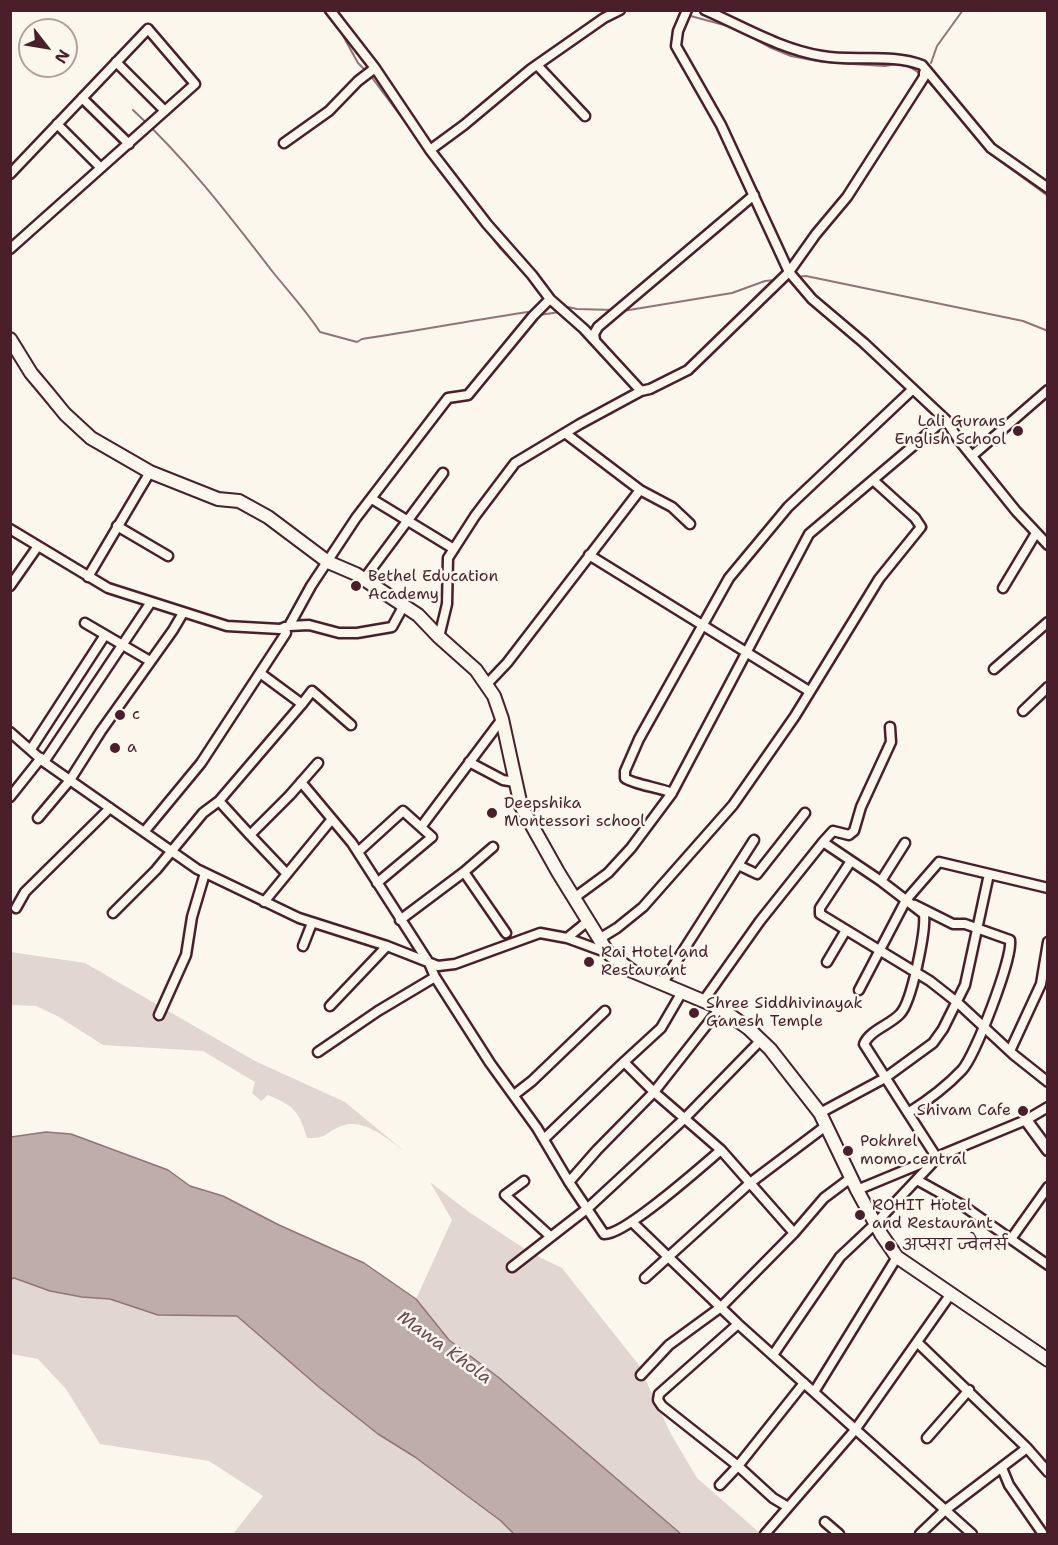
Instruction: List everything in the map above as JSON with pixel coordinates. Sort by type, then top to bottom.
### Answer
[{"type":"main road","points":[[10,339],[31,373],[70,418],[92,438],[150,472],[218,499],[239,501],[255,508],[328,562],[364,579],[418,615],[476,670],[494,696],[521,806],[608,953],[632,970],[720,1008],[761,1040],[820,1113],[875,1224],[897,1257],[1047,1360]]},
{"type":"street","points":[[330,10],[375,68],[430,150],[487,224],[532,274],[550,299],[586,330],[641,391]]},
{"type":"street","points":[[430,150],[457,131],[537,65],[604,18],[620,10]]},
{"type":"street","points":[[687,10],[678,31],[676,46],[721,124],[789,272],[812,299],[864,343],[945,419],[958,439],[1047,545]]},
{"type":"street","points":[[705,10],[768,40],[802,52],[848,58],[907,59],[922,65],[991,148],[1047,188]]},
{"type":"street","points":[[10,174],[148,29],[195,84],[10,249]]},
{"type":"street","points":[[116,62],[165,111]]},
{"type":"street","points":[[537,65],[585,116]]},
{"type":"street","points":[[284,143],[329,111],[358,81],[375,68]]},
{"type":"street","points":[[439,637],[447,604],[448,558],[475,516],[515,463],[641,391],[650,389],[688,370],[789,272],[816,234],[847,197],[924,77],[924,73]]},
{"type":"street","points":[[82,98],[129,144]]},
{"type":"street","points":[[57,124],[101,168]]},
{"type":"street","points":[[595,340],[594,334],[597,329],[754,195]]},
{"type":"street","points":[[144,832],[201,763],[286,633],[287,626],[356,518],[401,457],[448,398],[468,394],[550,299]]},
{"type":"street","points":[[586,330],[597,329]]},
{"type":"street","points":[[672,793],[630,782],[626,778],[625,771],[639,739],[729,578],[788,507],[913,389]]},
{"type":"street","points":[[973,455],[1047,390]]},
{"type":"street","points":[[574,898],[608,873],[631,848],[672,793],[809,534],[945,419]]},
{"type":"street","points":[[565,433],[640,490],[672,507],[690,524]]},
{"type":"street","points":[[88,577],[150,472]]},
{"type":"street","points":[[364,579],[443,473]]},
{"type":"street","points":[[599,939],[643,907],[733,806],[795,716],[879,579],[921,527],[915,518],[873,480]]},
{"type":"street","points":[[487,684],[514,653],[640,490]]},
{"type":"street","points":[[372,499],[454,549]]},
{"type":"street","points":[[117,526],[168,556]]},
{"type":"street","points":[[10,529],[108,588],[227,626],[280,629],[287,626],[309,625],[339,633],[379,631],[392,627],[404,605]]},
{"type":"street","points":[[1003,588],[1036,532]]},
{"type":"street","points":[[10,586],[39,546]]},
{"type":"street","points":[[589,555],[809,691]]},
{"type":"street","points":[[10,797],[43,760],[151,602]]},
{"type":"street","points":[[38,818],[70,780],[100,731],[183,613]]},
{"type":"street","points":[[994,669],[1047,622]]},
{"type":"street","points":[[85,623],[150,661]]},
{"type":"street","points":[[31,749],[105,635]]},
{"type":"street","points":[[260,673],[302,704]]},
{"type":"street","points":[[1023,711],[1047,687]]},
{"type":"street","points":[[113,913],[156,870],[203,813],[219,801],[312,691],[351,725]]},
{"type":"street","points":[[421,827],[501,719]]},
{"type":"street","points":[[704,1000],[754,928],[823,842],[833,831],[849,835],[854,831],[861,807],[891,742],[890,727]]},
{"type":"street","points":[[10,732],[70,780],[205,873],[312,923],[387,946],[438,966],[455,963],[540,933],[567,938],[608,953]]},
{"type":"street","points":[[469,762],[503,780],[515,782]]},
{"type":"street","points":[[250,835],[318,763]]},
{"type":"street","points":[[301,782],[358,852],[490,1063],[544,1139],[569,1182],[604,1234],[609,1234],[632,1222],[721,1150]]},
{"type":"street","points":[[219,801],[287,874]]},
{"type":"street","points":[[16,908],[25,892],[110,808]]},
{"type":"street","points":[[358,852],[403,811],[432,837],[377,883]]},
{"type":"street","points":[[738,865],[757,874],[805,813]]},
{"type":"street","points":[[264,902],[332,819]]},
{"type":"street","points":[[662,984],[754,840]]},
{"type":"street","points":[[823,842],[915,905],[952,924],[977,927],[1010,940],[1011,943],[1000,988],[964,1068],[920,1106],[908,1113]]},
{"type":"street","points":[[881,881],[905,843]]},
{"type":"street","points":[[400,920],[493,847]]},
{"type":"street","points":[[851,861],[819,911],[820,914],[916,972],[958,1003],[1047,1082]]},
{"type":"street","points":[[859,990],[906,900],[939,862],[1047,888]]},
{"type":"street","points":[[464,872],[506,933]]},
{"type":"street","points":[[159,1015],[186,955],[192,917],[205,873]]},
{"type":"street","points":[[820,1113],[885,1078],[933,1043],[943,1029],[965,985],[989,874]]},
{"type":"street","points":[[915,905],[925,918],[916,972],[906,1008],[864,1044],[937,1158]]},
{"type":"street","points":[[567,938],[588,921]]},
{"type":"street","points":[[303,946],[312,923]]},
{"type":"street","points":[[827,962],[846,930]]},
{"type":"street","points":[[1010,1051],[1041,984],[1047,942]]},
{"type":"street","points":[[330,1006],[387,946]]},
{"type":"street","points":[[318,1052],[378,1011],[435,977]]},
{"type":"street","points":[[544,1139],[661,1028],[682,992]]},
{"type":"street","points":[[569,1182],[601,1145],[654,1092],[720,1008]]},
{"type":"street","points":[[514,1095],[606,1011]]},
{"type":"street","points":[[513,1267],[588,1208],[684,1119],[761,1040]]},
{"type":"street","points":[[624,1062],[654,1092],[721,1150],[794,1233]]},
{"type":"street","points":[[857,1190],[1026,1120],[1047,1107]]},
{"type":"street","points":[[1026,1120],[1047,1150]]},
{"type":"street","points":[[645,1278],[750,1183],[827,1125]]},
{"type":"street","points":[[773,1355],[840,1257],[875,1224],[937,1158]]},
{"type":"street","points":[[641,1375],[669,1345],[721,1307],[794,1233],[824,1198],[852,1177]]},
{"type":"street","points":[[917,1180],[962,1205],[1047,1264]]},
{"type":"street","points":[[524,1181],[505,1195],[550,1236]]},
{"type":"street","points":[[1011,1239],[1047,1187]]},
{"type":"street","points":[[632,1222],[738,1324],[972,1534]]},
{"type":"street","points":[[814,1392],[897,1257]]},
{"type":"street","points":[[765,1534],[855,1430],[950,1295]]},
{"type":"street","points":[[738,1324],[659,1394],[658,1400],[662,1407],[738,1466],[772,1498],[788,1507]]},
{"type":"street","points":[[918,1342],[1027,1448],[1047,1472]]},
{"type":"street","points":[[720,1485],[738,1466],[804,1383]]},
{"type":"street","points":[[927,1438],[969,1390]]},
{"type":"street","points":[[920,1534],[944,1511],[1027,1448]]},
{"type":"street","points":[[1002,1468],[1009,1485],[1043,1534]]},
{"type":"street","points":[[825,1522],[839,1534]]},
{"type":"shaded area","points":[[11,952],[85,963],[255,1061],[345,1102],[404,1151],[375,1131],[358,1124],[341,1126],[323,1136],[307,1138],[298,1115],[290,1106],[268,1095],[261,1101],[252,1093],[255,1082],[203,1051],[103,1045],[59,1017],[36,1006],[11,1005]]},
{"type":"shaded area","points":[[430,1182],[469,1212],[531,1253],[562,1268],[638,1364],[671,1434],[697,1478],[761,1534],[681,1534],[498,1377],[449,1340],[416,1299],[452,1220]]},
{"type":"shaded area","points":[[14,1278],[50,1291],[110,1299],[158,1315],[237,1316],[320,1388],[378,1434],[415,1457],[501,1521],[514,1534],[233,1534],[263,1496],[209,1461],[100,1444],[66,1389],[38,1359],[11,1354],[10,1279]]},
{"type":"water","name":"Mawa Khola","points":[[46,1132],[71,1134],[168,1170],[190,1186],[223,1196],[279,1225],[364,1263],[416,1299],[449,1340],[498,1377],[681,1534],[514,1534],[501,1521],[415,1457],[378,1434],[320,1388],[237,1316],[158,1315],[110,1299],[50,1291],[14,1278],[11,1279],[11,1137]]},
{"type":"waterway","points":[[323,10],[342,34],[358,63],[366,71]]},
{"type":"waterway","points":[[931,63],[937,46],[963,10]]},
{"type":"waterway","points":[[687,15],[735,28],[791,56],[852,64],[885,66],[897,64],[908,66],[921,74]]},
{"type":"waterway","points":[[370,75],[417,138]]},
{"type":"waterway","points":[[925,78],[942,96]]},
{"type":"waterway","points":[[133,110],[206,187],[320,332],[357,342],[362,339],[507,315],[528,312],[531,314]]},
{"type":"waterway","points":[[982,144],[989,153],[1048,196]]},
{"type":"waterway","points":[[482,224],[499,247],[533,283]]},
{"type":"waterway","points":[[796,277],[806,276],[1023,321],[1048,331]]},
{"type":"waterway","points":[[623,311],[732,293],[765,281],[775,280]]},
{"type":"waterway","points":[[563,306],[577,309],[614,310]]},
{"type":"waterway","points":[[539,315],[560,312]]},
{"type":"place","name":"Lali Gurans English School","points":[[1018,431]]},
{"type":"place","name":"Bethel Education Academy","points":[[356,586]]},
{"type":"place","name":"c","points":[[120,715]]},
{"type":"place","name":"a","points":[[115,748]]},
{"type":"place","name":"Deepshika Montessori school","points":[[492,813]]},
{"type":"place","name":"Rai Hotel and Restaurant","points":[[589,962]]},
{"type":"place","name":"Shree Siddhivinayak Ganesh Temple","points":[[694,1013]]},
{"type":"place","name":"Shivam Cafe","points":[[1023,1111]]},
{"type":"place","name":"Pokhrel momo central","points":[[848,1151]]},
{"type":"place","name":"ROHIT Hotel and Restaurant","points":[[860,1215]]},
{"type":"place","name":"अप्सरा ज्वेलर्स","points":[[890,1246]]}]
